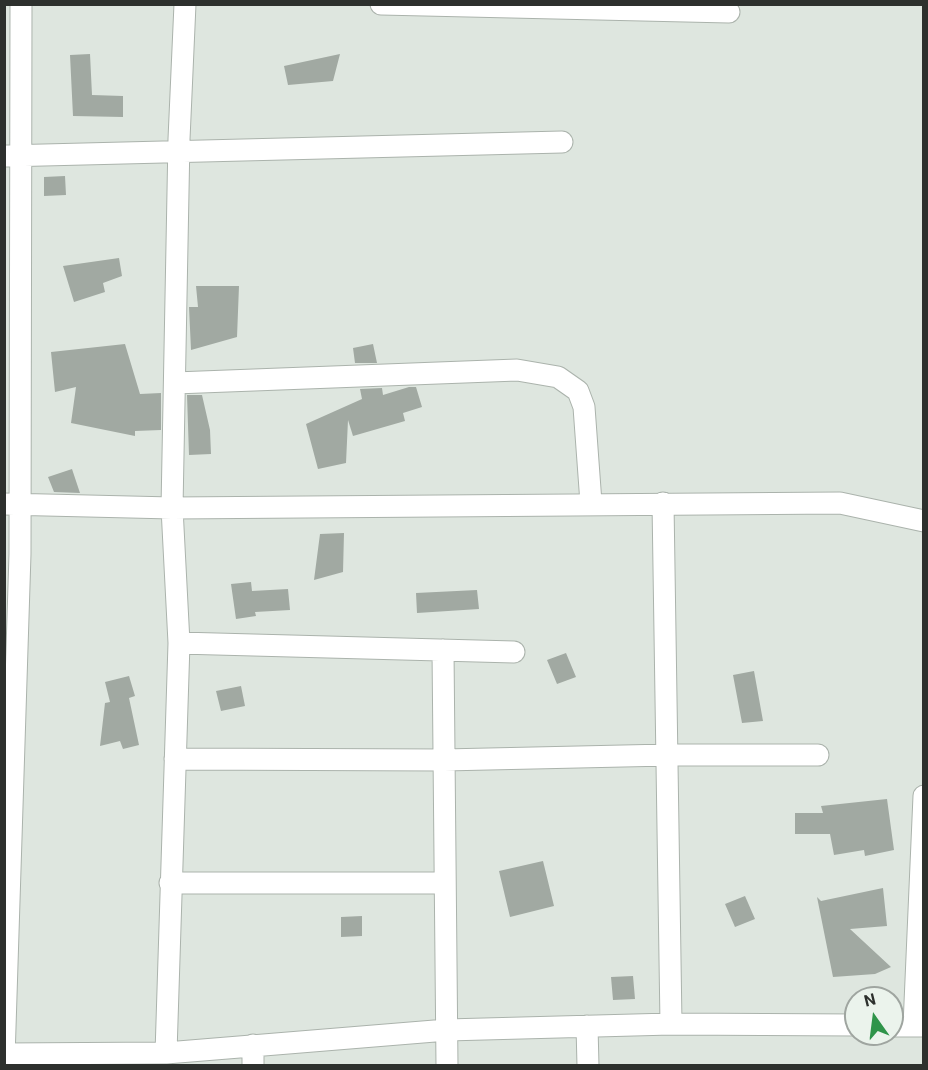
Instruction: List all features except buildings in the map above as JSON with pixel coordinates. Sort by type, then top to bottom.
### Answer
[{"type":"street","points":[[21,4],[13,156],[12,554],[5,1056],[166,1053],[253,1055],[447,1030],[671,1024],[844,1025]]},
{"type":"street","points":[[166,1053],[179,643],[172,508],[179,150],[185,4]]},
{"type":"street","points":[[381,4],[729,12]]},
{"type":"street","points":[[13,156],[562,142]]},
{"type":"street","points":[[176,383],[517,370],[558,377],[578,391],[584,407],[591,503]]},
{"type":"street","points":[[12,505],[172,508],[591,503],[840,503],[924,521]]},
{"type":"street","points":[[663,503],[671,1024]]},
{"type":"street","points":[[179,643],[514,652]]},
{"type":"street","points":[[443,650],[443,883],[447,1065]]},
{"type":"street","points":[[175,759],[444,760],[668,755],[818,755]]},
{"type":"street","points":[[919,1026],[924,796]]},
{"type":"street","points":[[170,883],[443,883]]},
{"type":"street","points":[[587,1026],[588,1065]]}]
